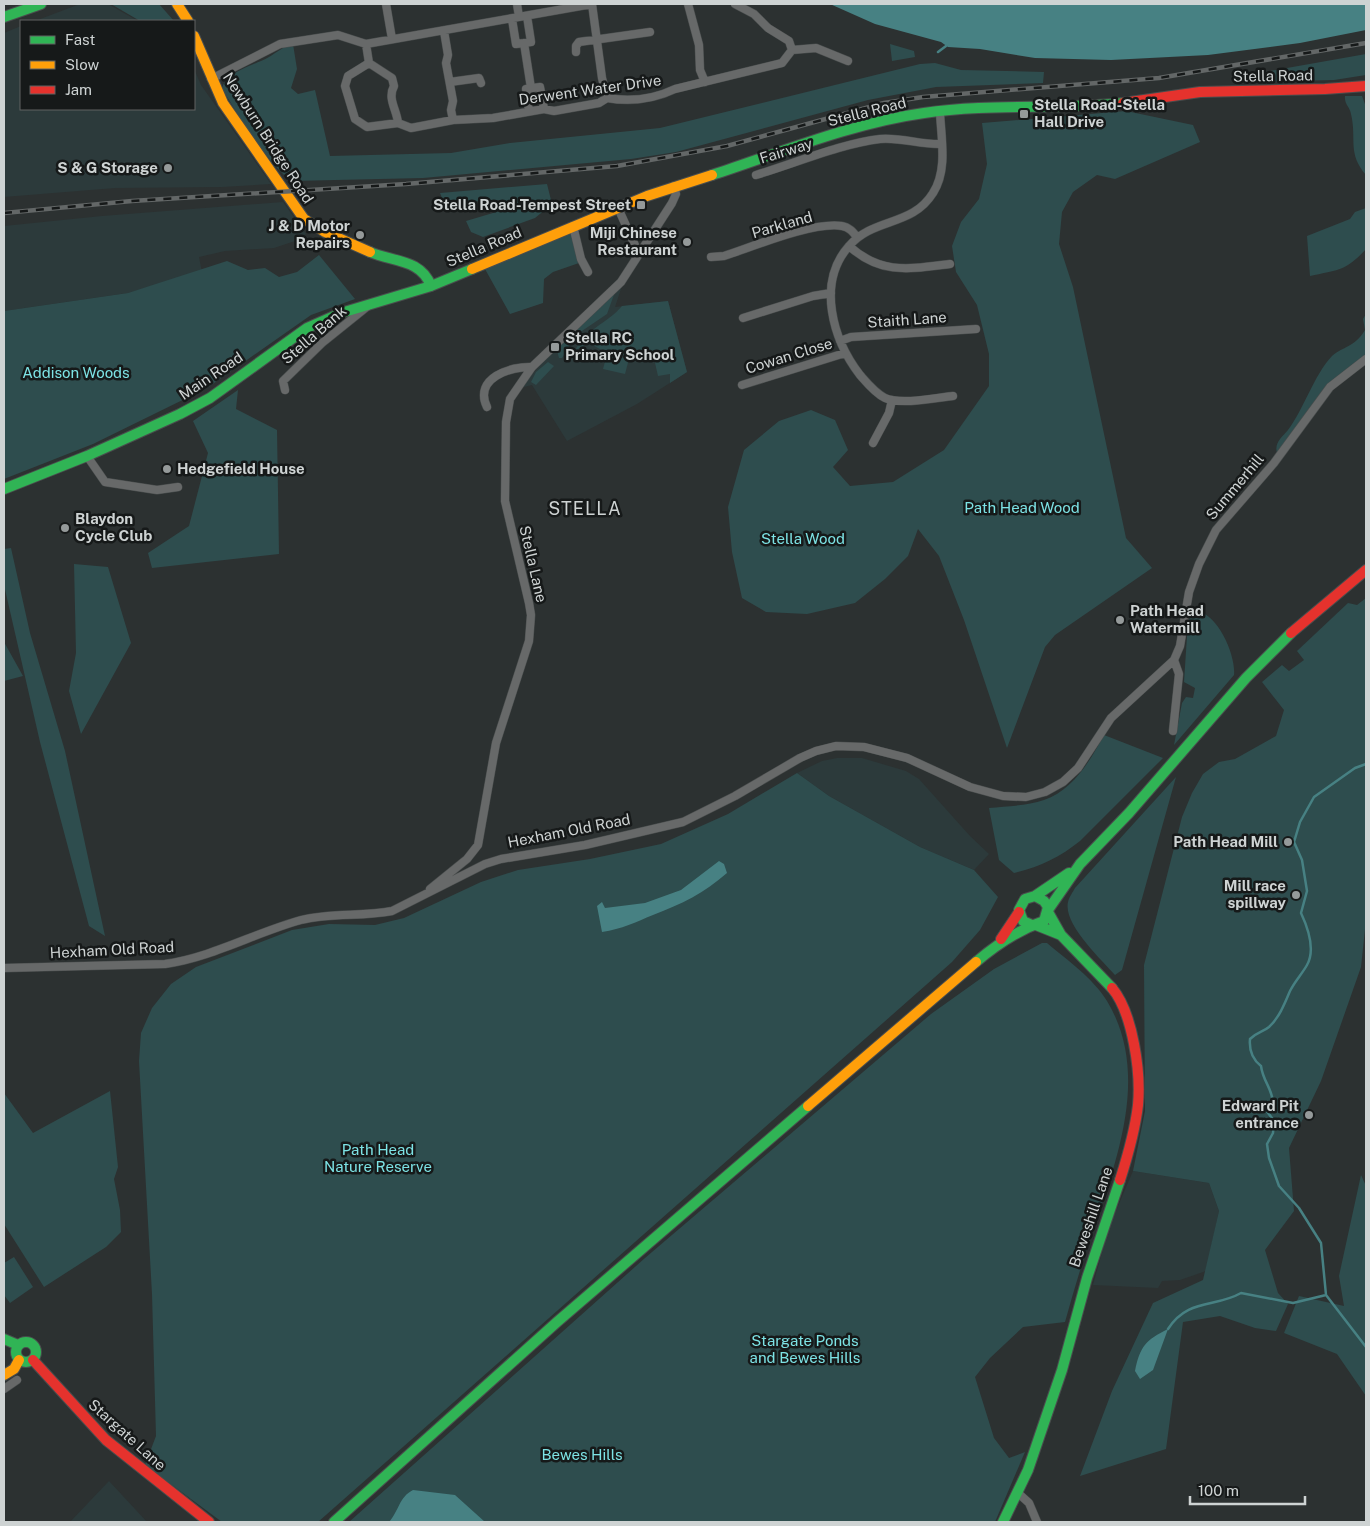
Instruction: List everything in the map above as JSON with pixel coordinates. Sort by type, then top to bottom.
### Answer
[{"type":"main road","points":[[4,17],[41,4]]},
{"type":"main road","points":[[177,4],[187,20]]},
{"type":"main road","name":"Newburn Bridge Road","points":[[195,39],[210,79],[223,103],[298,212],[311,225],[384,258],[419,267],[427,275],[431,286]]},
{"type":"main road","name":"Stella Road","points":[[431,286],[674,186],[890,118],[940,112],[1044,105],[1108,104],[1200,92],[1319,90],[1366,86]]},
{"type":"main road","name":"Main Road","points":[[4,489],[143,432],[210,398],[307,328],[340,314],[431,286]]},
{"type":"main road","points":[[996,944],[1044,921],[1048,911],[1080,864],[1129,812],[1270,653],[1331,598],[1366,570]]},
{"type":"main road","points":[[334,1522],[572,1309],[996,944],[1019,912],[1025,899],[1035,896],[1080,864]]},
{"type":"main road","points":[[1035,896],[1044,901],[1048,911]]},
{"type":"main road","name":"Beweshill Lane","points":[[1003,1522],[1018,1493],[1062,1370],[1087,1278],[1132,1145],[1138,1104],[1131,1026],[1121,1003],[1092,964],[1061,935],[1048,911]]},
{"type":"main road","points":[[1019,912],[1023,921],[1034,925]]},
{"type":"main road","name":"Beweshill Lane","points":[[1034,925],[1061,935]]},
{"type":"main road","name":"Stargate Lane","points":[[4,1340],[18,1345],[24,1342],[32,1343],[36,1352],[32,1360],[106,1440],[209,1522]]},
{"type":"main road","points":[[18,1345],[15,1351],[19,1360],[24,1362],[32,1360]]},
{"type":"main road","points":[[4,1375],[14,1369],[19,1360]]},
{"type":"street","points":[[386,4],[392,39]]},
{"type":"street","points":[[517,4],[520,17],[531,42],[516,44],[520,17]]},
{"type":"street","points":[[210,79],[280,44],[338,36],[366,44],[592,4],[596,39],[607,98]]},
{"type":"street","points":[[688,4],[699,45],[700,70],[705,82]]},
{"type":"street","points":[[735,4],[754,14],[768,28],[789,41],[792,50],[816,48],[848,61]]},
{"type":"street","points":[[444,31],[453,120]]},
{"type":"street","points":[[576,52],[576,46],[579,42],[650,32]]},
{"type":"street","points":[[524,43],[532,88]]},
{"type":"street","points":[[366,44],[369,63],[392,78],[394,86],[391,92],[392,106],[397,112],[398,123]]},
{"type":"street","name":"Derwent Water Drive","points":[[369,63],[348,76],[345,86],[355,120],[367,127],[398,123],[411,128],[453,120],[493,118],[544,109],[563,109],[599,103],[607,98],[626,102],[782,63],[792,50]]},
{"type":"street","points":[[450,82],[479,78],[481,83]]},
{"type":"street","points":[[529,111],[526,89],[532,88],[540,87],[544,109]]},
{"type":"street","points":[[940,112],[942,161],[938,184],[922,207],[909,216],[872,227],[857,237],[837,265],[831,292],[834,320],[845,353],[855,368],[876,392],[892,400],[953,396]]},
{"type":"street","name":"Fairway","points":[[756,175],[862,142],[879,139],[942,144]]},
{"type":"street","name":"Stella Lane","points":[[420,898],[473,853],[480,842],[496,743],[529,641],[531,615],[507,509],[505,489],[508,408],[514,390],[532,367],[621,282],[674,198],[674,186]]},
{"type":"street","points":[[618,208],[639,254]]},
{"type":"street","points":[[573,226],[582,259],[588,272]]},
{"type":"street","name":"Parkland","points":[[711,257],[724,256],[800,232],[825,227],[843,226],[857,237]]},
{"type":"street","points":[[849,246],[861,257],[879,265],[907,269],[950,264]]},
{"type":"street","points":[[743,318],[831,292]]},
{"type":"street","name":"Stella Bank","points":[[285,390],[283,380],[322,343],[370,304]]},
{"type":"street","name":"Staith Lane","points":[[840,341],[851,337],[976,329]]},
{"type":"street","name":"Cowan Close","points":[[742,385],[845,353]]},
{"type":"street","name":"Summerhill","points":[[1174,660],[1180,646],[1191,585],[1216,530],[1274,463],[1330,387],[1366,359]]},
{"type":"street","points":[[487,407],[485,393],[493,378],[506,369],[532,367]]},
{"type":"street","points":[[873,444],[889,413],[892,400]]},
{"type":"street","points":[[87,456],[105,482],[157,490],[178,487]]},
{"type":"street","points":[[1172,731],[1181,692],[1179,674],[1174,660]]},
{"type":"street","name":"Hexham Old Road","points":[[4,968],[147,964],[184,961],[209,954],[300,920],[336,914],[377,914],[400,908],[485,864],[501,859],[585,845],[683,822],[735,796],[800,758],[816,751],[836,746],[864,747],[907,758],[970,787],[1003,796],[1015,798],[1037,795],[1055,787],[1074,772],[1085,759],[1111,718],[1174,660]]},
{"type":"street","points":[[473,853],[485,864]]},
{"type":"street","points":[[4,1389],[16,1380]]},
{"type":"street","points":[[1018,1493],[1029,1503],[1037,1522]]},
{"type":"shaded area","points":[[80,4],[108,4],[136,20],[38,20]]},
{"type":"shaded area","points":[[830,4],[1366,4],[1366,30],[1300,43],[1208,55],[1111,60],[1035,58],[980,49],[948,47],[941,42],[875,24]]},
{"type":"shaded area","points":[[20,26],[20,110],[195,110],[195,71],[201,85],[271,184],[222,187],[115,188],[4,197],[4,33]]},
{"type":"shaded area","points":[[283,202],[306,234],[295,241],[274,248],[225,251],[199,257],[202,272],[128,293],[4,311],[4,226],[102,216]]},
{"type":"shaded area","points":[[623,283],[615,307],[668,301],[687,372],[637,404],[567,441],[532,385],[520,388],[556,347]]},
{"type":"shaded area","points":[[837,758],[862,758],[906,771],[919,779],[970,836],[989,854],[974,870],[920,847],[829,796],[797,773],[822,761]]},
{"type":"shaded area","points":[[719,861],[724,864],[727,873],[701,892],[674,907],[635,923],[602,932],[597,906],[602,902],[605,908],[645,903],[681,890]]},
{"type":"shaded area","points":[[1133,1171],[1209,1183],[1219,1211],[1206,1271],[1180,1280],[1162,1281],[1158,1288],[1093,1285],[1109,1227]]},
{"type":"shaded area","points":[[1168,1329],[1153,1370],[1140,1379],[1135,1371],[1139,1355],[1149,1341]]},
{"type":"shaded area","points":[[109,1481],[147,1522],[70,1522]]},
{"type":"shaded area","points":[[413,1490],[455,1495],[485,1522],[389,1522],[405,1496]]},
{"type":"green space","points":[[111,4],[159,4],[173,20],[138,20]]},
{"type":"green space","points":[[293,44],[297,69],[291,88],[298,94],[315,90],[330,156],[451,153],[510,143],[660,128],[920,64],[935,63],[961,70],[1044,72],[1043,83],[936,87],[868,100],[676,152],[631,159],[423,178],[292,181],[283,174],[264,152],[237,113],[223,90],[223,85],[238,71]]},
{"type":"green space","points":[[890,44],[914,51],[915,57],[892,61]]},
{"type":"green space","points":[[1366,54],[1366,75],[1334,80],[1241,82],[1242,76]]},
{"type":"green space","points":[[1345,96],[1362,96],[1366,107],[1366,175],[1356,160],[1354,153],[1353,123]]},
{"type":"green space","name":"Path Head Wood","points":[[1126,111],[1193,125],[1200,142],[1115,179],[1097,175],[1073,192],[1062,212],[1059,244],[1073,287],[1126,538],[1152,568],[1055,635],[1045,647],[1007,748],[964,620],[939,556],[918,529],[908,556],[885,579],[855,603],[807,614],[766,612],[742,598],[732,552],[728,507],[744,450],[779,421],[811,410],[835,420],[848,450],[833,467],[850,486],[893,482],[944,450],[989,386],[989,354],[977,305],[956,272],[952,246],[961,222],[979,199],[987,164],[982,123]]},
{"type":"green space","points":[[547,184],[552,204],[535,218],[483,237],[471,232],[466,221],[503,210],[501,200],[444,203],[440,193]]},
{"type":"green space","points":[[1366,208],[1366,249],[1347,266],[1310,276],[1307,236],[1350,219],[1355,212]]},
{"type":"green space","points":[[571,232],[579,263],[553,272],[544,279],[543,303],[510,314],[485,269]]},
{"type":"green space","name":"Addison Woods","points":[[319,255],[355,299],[311,315],[207,388],[93,444],[4,479],[4,311],[128,293],[227,261],[248,270],[265,268],[279,277],[297,272]]},
{"type":"green space","points":[[616,289],[607,314],[576,335],[562,358],[559,358],[556,347]]},
{"type":"green space","points":[[668,301],[687,372],[670,383],[670,374],[658,376],[653,354],[627,355],[611,353],[589,342],[575,351],[590,332],[622,306]]},
{"type":"green space","points":[[1366,314],[1366,354],[1327,386],[1277,453],[1278,443],[1294,422],[1314,382],[1326,364],[1332,356],[1357,340],[1365,330],[1363,319]]},
{"type":"green space","points":[[607,354],[629,359],[625,374],[603,369]]},
{"type":"green space","points":[[548,362],[554,366],[536,385],[531,382],[536,372]]},
{"type":"green space","points":[[238,390],[236,409],[277,430],[279,554],[152,568],[148,553],[189,526],[208,453],[193,421]]},
{"type":"green space","points":[[11,548],[30,633],[65,751],[105,936],[89,926],[40,742],[4,585],[4,549]]},
{"type":"green space","points":[[74,564],[108,567],[131,643],[81,734],[69,691],[76,653]]},
{"type":"green space","points":[[1366,598],[1366,920],[1361,967],[1321,1081],[1289,1148],[1294,1211],[1265,1250],[1278,1293],[1288,1304],[1276,1331],[1255,1328],[1220,1316],[1183,1322],[1166,1449],[1080,1476],[1112,1391],[1153,1303],[1203,1280],[1219,1211],[1209,1183],[1133,1171],[1145,1111],[1144,965],[1182,817],[1192,793],[1203,774],[1219,762],[1235,759],[1276,736],[1284,710],[1262,682],[1282,665],[1289,671],[1304,660],[1297,651],[1348,603],[1357,605]]},
{"type":"green space","points":[[1198,611],[1206,614],[1213,620],[1225,638],[1232,658],[1234,675],[1174,745],[1182,703],[1186,697],[1193,698],[1195,688],[1184,682],[1188,621],[1191,615]]},
{"type":"green space","points":[[4,642],[23,676],[4,681]]},
{"type":"green space","points":[[1104,735],[1163,758],[1080,841],[1049,861],[1014,873],[999,860],[989,808],[1031,804],[1044,800],[1064,789],[1080,774]]},
{"type":"green space","name":"Path Head Nature Reserve","points":[[797,773],[829,796],[920,847],[974,870],[998,897],[980,930],[952,962],[318,1522],[222,1522],[145,1465],[156,1436],[152,1294],[139,1061],[141,1033],[152,1008],[171,984],[196,967],[292,930],[329,924],[375,925],[404,918],[481,882],[518,870],[590,859],[661,844],[728,814]]},
{"type":"green space","points":[[1176,777],[1122,970],[1115,975],[1077,931],[1068,911],[1068,902],[1075,888]]},
{"type":"green space","name":"Stargate Ponds and Bewes Hills","points":[[1042,943],[1047,943],[1079,970],[1095,985],[1107,1001],[1120,1028],[1126,1056],[1128,1085],[1126,1114],[1112,1172],[1065,1322],[1023,1327],[990,1358],[975,1377],[994,1438],[1009,1458],[1025,1452],[995,1522],[349,1522],[645,1258],[931,1014],[994,969]]},
{"type":"green space","points":[[110,1091],[118,1167],[114,1179],[120,1210],[121,1232],[106,1247],[44,1287],[4,1224],[4,1093],[33,1133]]},
{"type":"green space","points":[[1361,1175],[1366,1186],[1366,1396],[1337,1354],[1284,1333],[1299,1296],[1344,1306],[1339,1276]]},
{"type":"green space","points":[[14,1257],[33,1287],[10,1303],[4,1295],[4,1263]]},
{"type":"waterway","points":[[938,52],[946,46]]},
{"type":"waterway","points":[[1366,764],[1355,768],[1314,797],[1300,822],[1294,842],[1302,860],[1307,891],[1301,913],[1310,939],[1310,959],[1292,987],[1276,1019],[1269,1027],[1250,1039],[1252,1054],[1261,1066],[1273,1099],[1273,1104],[1267,1106],[1266,1110],[1274,1121],[1273,1133],[1267,1144],[1269,1158],[1279,1186],[1299,1208],[1321,1243],[1326,1295],[1366,1347]]},
{"type":"waterway","points":[[1168,1329],[1184,1312],[1202,1305],[1231,1298],[1241,1293],[1293,1303],[1326,1295]]},
{"type":"railway","points":[[4,213],[132,201],[406,184],[617,166],[727,146],[884,103],[923,97],[1159,78],[1366,43]]},
{"type":"traffic: fast","points":[[4,17],[41,4]]},
{"type":"traffic: fast","points":[[712,175],[844,131],[924,113],[974,108],[1123,103]]},
{"type":"traffic: fast","points":[[370,252],[413,266],[426,277],[431,286]]},
{"type":"traffic: fast","points":[[4,489],[87,456],[180,414],[210,398],[307,328],[341,313],[431,286],[472,269]]},
{"type":"traffic: fast","points":[[1048,910],[1080,864],[1129,813],[1246,678],[1291,633]]},
{"type":"traffic: fast","points":[[1035,896],[1069,873]]},
{"type":"traffic: fast","points":[[976,962],[1008,938],[1044,921],[1048,907],[1044,901],[1035,896],[1025,899],[1019,910],[1023,921],[1032,925]]},
{"type":"traffic: fast","points":[[1048,912],[1061,935],[1112,988]]},
{"type":"traffic: fast","points":[[1036,925],[1061,935]]},
{"type":"traffic: fast","points":[[334,1522],[557,1322],[808,1106]]},
{"type":"traffic: fast","points":[[1003,1522],[1028,1470],[1062,1370],[1087,1278],[1120,1180]]},
{"type":"traffic: fast","points":[[4,1339],[18,1345]]},
{"type":"traffic: fast","points":[[22,1342],[30,1342],[36,1348],[36,1352],[36,1356],[30,1362],[22,1362],[16,1356],[16,1348],[22,1342]]},
{"type":"traffic: slow","points":[[177,4],[187,20]]},
{"type":"traffic: slow","points":[[195,38],[223,103],[304,219],[325,232],[370,252]]},
{"type":"traffic: slow","points":[[472,269],[647,196],[712,175]]},
{"type":"traffic: slow","points":[[808,1106],[976,962]]},
{"type":"traffic: slow","points":[[4,1375],[14,1369],[19,1360]]},
{"type":"traffic: jam","points":[[1123,103],[1200,92],[1325,89],[1366,86]]},
{"type":"traffic: jam","points":[[1291,633],[1366,570]]},
{"type":"traffic: jam","points":[[1001,939],[1019,912]]},
{"type":"traffic: jam","points":[[1112,988],[1125,1012],[1130,1028],[1137,1061],[1139,1092],[1135,1124],[1120,1180]]},
{"type":"traffic: jam","points":[[33,1360],[106,1440],[209,1522]]},
{"type":"place","name":"Stella Road-Stella Hall Drive","points":[[1024,114]]},
{"type":"place","name":"S & G Storage","points":[[168,168]]},
{"type":"place","name":"Stella Road-Tempest Street","points":[[641,205]]},
{"type":"place","name":"J & D Motor Repairs","points":[[360,235]]},
{"type":"place","name":"Miji Chinese Restaurant","points":[[687,242]]},
{"type":"place","name":"Stella RC Primary School","points":[[555,347]]},
{"type":"place","name":"Hedgefield House","points":[[167,469]]},
{"type":"place","name":"Blaydon Cycle Club","points":[[65,528]]},
{"type":"place","name":"Path Head Watermill","points":[[1120,620]]},
{"type":"place","name":"Path Head Mill","points":[[1288,842]]},
{"type":"place","name":"Mill race spillway","points":[[1296,895]]},
{"type":"place","name":"Edward Pit entrance","points":[[1309,1115]]},
{"type":"district","name":"STELLA","points":[[585,509]]},
{"type":"park label","name":"Stella Wood","points":[[803,539]]},
{"type":"park label","name":"Bewes Hills","points":[[582,1455]]}]
